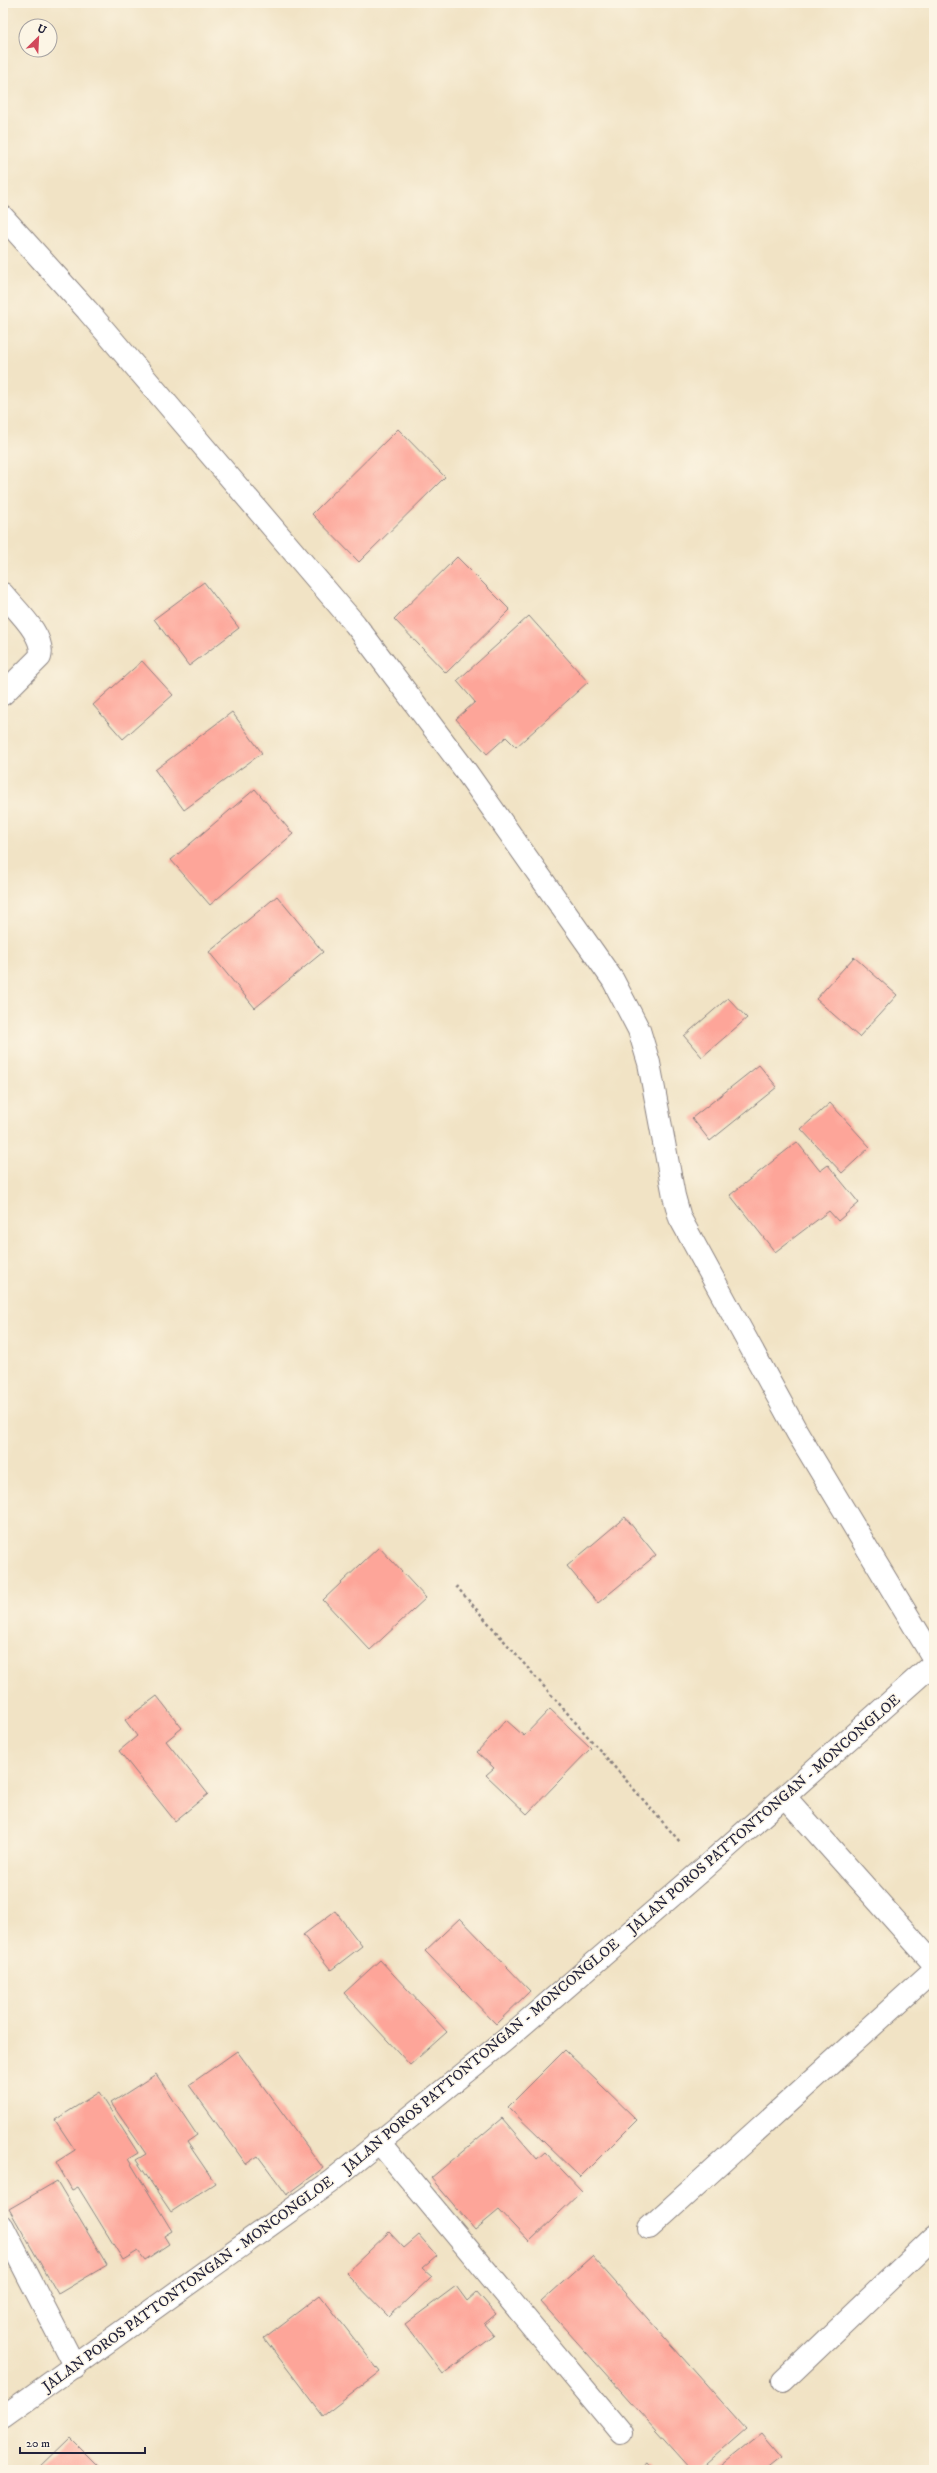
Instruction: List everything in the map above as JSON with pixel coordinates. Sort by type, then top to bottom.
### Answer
[{"type":"street","points":[[3,217],[92,316],[355,624],[465,770],[613,980],[639,1030],[649,1063],[674,1196],[680,1218],[797,1432],[934,1659]]},
{"type":"street","points":[[3,594],[36,635],[42,649],[40,657],[3,694]]},
{"type":"street","name":"JALAN POROS PATTONTONGAN - MONCONGLOE","points":[[3,2417],[75,2367],[330,2182],[378,2141],[504,2040],[704,1869],[934,1663]]},
{"type":"street","points":[[785,1797],[934,1964]]},
{"type":"street","points":[[649,2228],[934,1970]]},
{"type":"street","points":[[378,2141],[621,2433]]},
{"type":"street","points":[[3,2227],[75,2367]]},
{"type":"street","points":[[783,2381],[934,2237]]},
{"type":"path","points":[[456,1586],[704,1869]]},
{"type":"building","points":[[398,429],[445,477],[359,562],[312,514]]},
{"type":"building","points":[[457,557],[510,610],[446,673],[394,619]]},
{"type":"building","points":[[204,582],[239,628],[189,666],[154,619]]},
{"type":"building","points":[[529,616],[588,682],[516,747],[506,737],[487,754],[456,719],[475,702],[457,681]]},
{"type":"building","points":[[142,661],[173,695],[123,739],[93,705]]},
{"type":"building","points":[[232,712],[262,753],[184,810],[155,770]]},
{"type":"building","points":[[255,789],[293,834],[210,905],[171,860]]},
{"type":"building","points":[[277,896],[323,952],[255,1008],[209,952]]},
{"type":"building","points":[[854,957],[897,995],[859,1037],[816,999]]},
{"type":"building","points":[[728,998],[747,1018],[702,1057],[684,1036]]},
{"type":"building","points":[[759,1065],[777,1087],[710,1141],[692,1118]]},
{"type":"building","points":[[830,1103],[870,1147],[842,1173],[801,1129]]},
{"type":"building","points":[[797,1142],[820,1171],[828,1165],[859,1203],[838,1221],[829,1211],[775,1252],[730,1195]]},
{"type":"building","points":[[625,1517],[656,1555],[598,1603],[567,1566]]},
{"type":"building","points":[[379,1547],[426,1598],[370,1650],[323,1600]]},
{"type":"building","points":[[157,1696],[182,1728],[166,1741],[208,1794],[175,1821],[119,1751],[137,1736],[125,1720]]},
{"type":"building","points":[[550,1709],[591,1748],[527,1814],[486,1775],[494,1768],[477,1752],[506,1720],[524,1736]]},
{"type":"building","points":[[335,1911],[362,1946],[331,1970],[303,1935]]},
{"type":"building","points":[[460,1918],[530,1991],[496,2024],[425,1951]]},
{"type":"building","points":[[380,1960],[447,2032],[410,2065],[344,1993]]},
{"type":"building","points":[[565,2050],[637,2120],[580,2177],[508,2107]]},
{"type":"building","points":[[237,2051],[323,2168],[287,2195],[258,2156],[246,2164],[189,2085]]},
{"type":"building","points":[[156,2074],[197,2135],[187,2142],[215,2183],[171,2212],[136,2160],[146,2154],[111,2103]]},
{"type":"building","points":[[99,2092],[138,2153],[128,2159],[172,2231],[164,2236],[169,2244],[145,2260],[138,2251],[123,2260],[78,2187],[72,2190],[56,2162],[75,2150],[55,2120]]},
{"type":"building","points":[[502,2118],[537,2159],[545,2152],[582,2191],[529,2242],[499,2210],[475,2230],[431,2178]]},
{"type":"building","points":[[57,2181],[107,2265],[58,2294],[9,2209]]},
{"type":"building","points":[[389,2232],[404,2248],[419,2235],[437,2256],[423,2268],[432,2276],[389,2317],[346,2273]]},
{"type":"building","points":[[592,2256],[746,2429],[699,2470],[692,2470],[541,2302]]},
{"type":"building","points":[[456,2286],[467,2301],[477,2292],[496,2314],[484,2324],[494,2336],[443,2374],[405,2324]]},
{"type":"building","points":[[320,2295],[380,2372],[323,2416],[264,2338]]},
{"type":"building","points":[[762,2433],[782,2457],[766,2470],[716,2470]]},
{"type":"building","points":[[70,2438],[102,2470],[37,2470]]},
{"type":"building","points":[[647,2463],[653,2470],[638,2470]]}]
